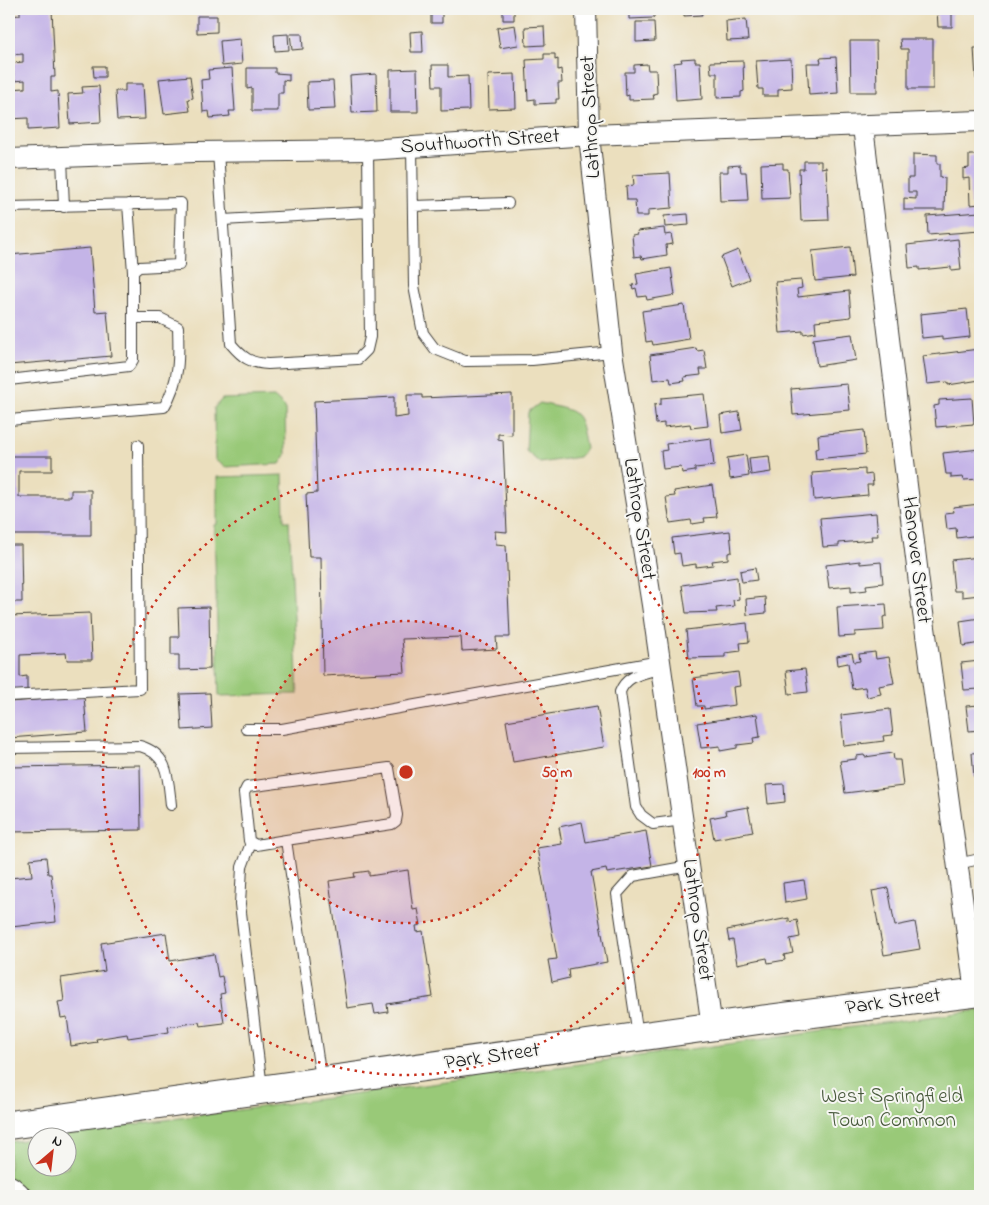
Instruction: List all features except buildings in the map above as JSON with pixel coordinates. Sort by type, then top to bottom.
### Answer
[{"type":"main road","name":"Park Street","points":[[9,1124],[978,991]]},
{"type":"main road","points":[[9,1190],[16,1196]]},
{"type":"street","name":"Lathrop Street","points":[[586,9],[589,135],[612,352],[661,665],[712,1027]]},
{"type":"street","name":"Southworth Street","points":[[9,159],[218,152],[368,150],[589,135],[862,127],[980,121]]},
{"type":"street","name":"Hanover Street","points":[[862,127],[920,591],[957,864],[978,991]]},
{"type":"lane","points":[[412,147],[414,286],[423,333],[435,349],[465,361],[532,360],[612,352]]},
{"type":"lane","points":[[218,152],[231,344],[243,358],[254,363],[278,364],[358,359],[367,350],[370,337],[368,150]]},
{"type":"lane","points":[[62,158],[64,206]]},
{"type":"lane","points":[[9,207],[181,203],[179,265],[139,266],[133,272]]},
{"type":"lane","points":[[413,206],[508,203]]},
{"type":"lane","points":[[9,380],[129,366],[133,360],[133,272],[128,204]]},
{"type":"lane","points":[[223,220],[369,212]]},
{"type":"lane","points":[[9,420],[164,406],[171,395],[180,365],[178,327],[160,318],[132,318]]},
{"type":"lane","points":[[9,696],[140,689],[138,445]]},
{"type":"lane","points":[[246,729],[282,729],[661,665]]},
{"type":"lane","points":[[661,665],[628,678],[620,692],[636,807],[641,815],[653,824],[683,820]]},
{"type":"lane","points":[[9,748],[140,746],[152,750],[164,764],[171,804]]},
{"type":"lane","points":[[250,843],[286,840],[392,824],[396,821],[397,816],[389,768],[247,787],[244,793],[250,843],[242,867],[240,904],[262,1088]]},
{"type":"lane","points":[[286,840],[321,1080]]},
{"type":"lane","points":[[957,864],[980,859]]},
{"type":"lane","points":[[638,1037],[618,894],[633,876],[689,866]]},
{"type":"green space","points":[[274,397],[285,407],[286,455],[280,464],[225,467],[215,460],[214,408],[222,399]]},
{"type":"green space","points":[[540,403],[563,408],[575,414],[579,419],[586,449],[579,457],[540,463],[526,451],[528,412]]},
{"type":"green space","points":[[283,475],[284,521],[289,521],[298,694],[219,696],[214,525],[217,524],[217,477]]},
{"type":"green space","name":"West Springfield Town Common","points":[[980,1010],[980,1193],[953,1196],[9,1196],[9,1142],[28,1139],[28,1178],[78,1178],[78,1132]]}]
